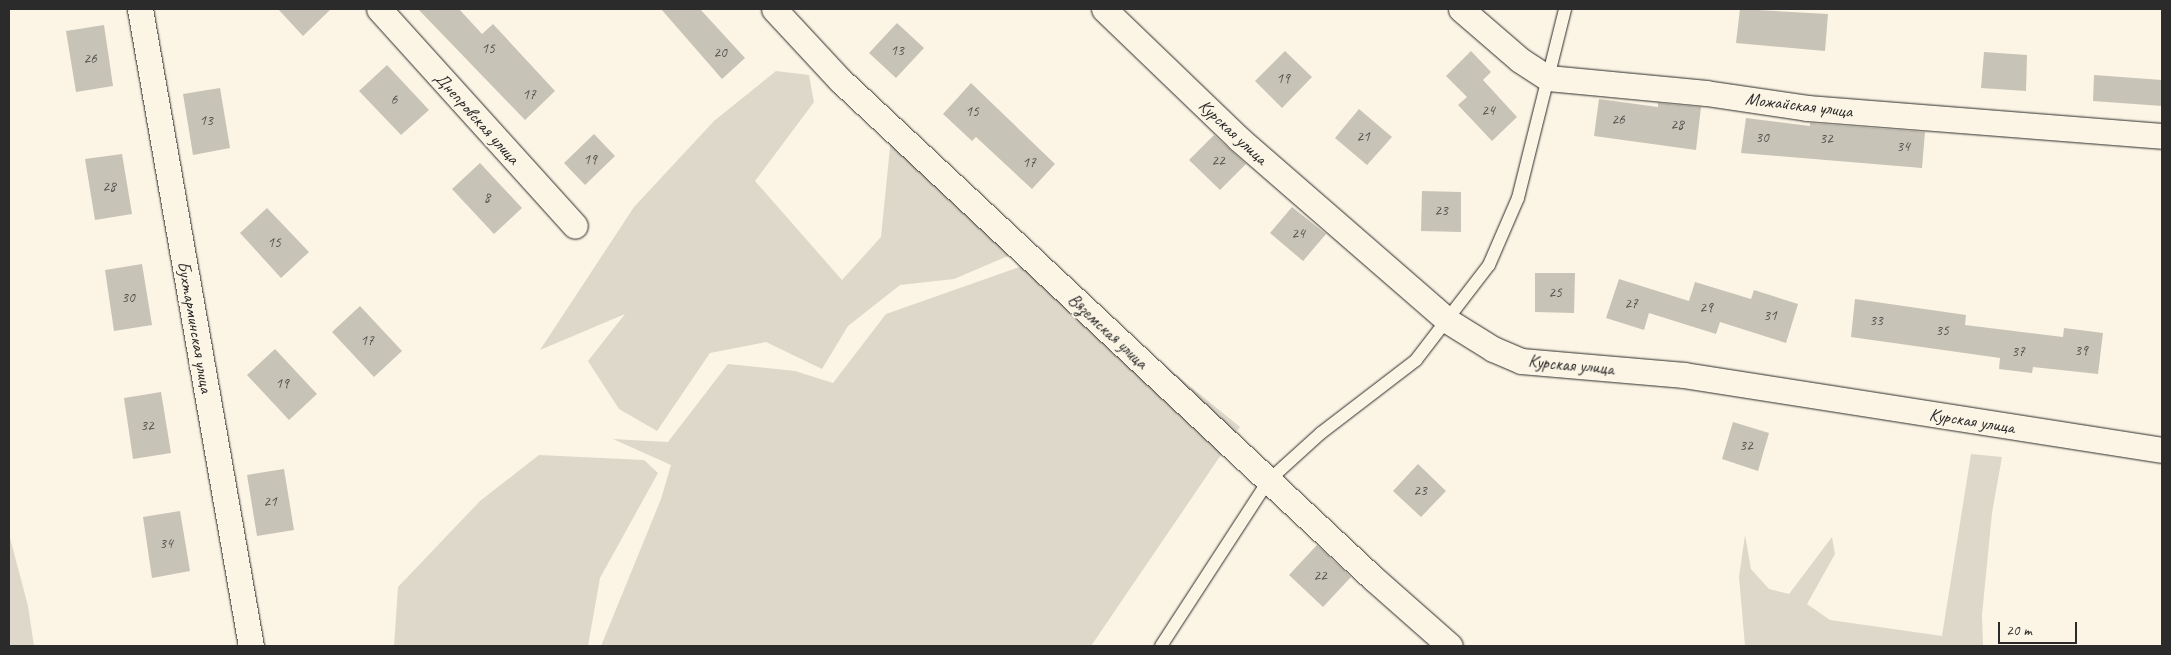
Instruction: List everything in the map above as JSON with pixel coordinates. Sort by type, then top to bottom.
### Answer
[{"type":"street","name":"Бухтарминская улица","points":[[140,9],[251,646]]},
{"type":"street","name":"Днепровская улица","points":[[379,9],[575,226]]},
{"type":"street","name":"Вяземская улица","points":[[774,9],[840,80],[1268,481],[1450,646]]},
{"type":"street","name":"Курская улица","points":[[1104,9],[1239,139],[1448,321],[1493,349],[1521,361],[1694,376],[2162,450]]},
{"type":"street","name":"Можайская улица","points":[[1461,9],[1520,60],[1548,78],[1706,93],[1807,108],[2162,136]]},
{"type":"lane","points":[[1161,646],[1268,481],[1321,433],[1416,360],[1489,266],[1514,207],[1565,9]]},
{"type":"shaded area","points":[[776,71],[809,75],[814,102],[755,181],[842,280],[881,237],[892,127],[1022,250],[954,279],[900,285],[848,326],[822,369],[766,342],[710,353],[657,431],[619,409],[588,361],[625,314],[540,350],[634,207],[714,121]]},
{"type":"shaded area","points":[[1031,263],[1060,280],[1240,427],[1091,646],[601,646],[661,499],[671,465],[613,439],[668,442],[728,364],[795,371],[833,383],[886,314]]},
{"type":"shaded area","points":[[1971,454],[2002,457],[1992,513],[1982,615],[1983,646],[1745,646],[1739,577],[1745,535],[1751,569],[1769,589],[1789,594],[1832,537],[1835,554],[1807,604],[1830,620],[1942,636]]},
{"type":"shaded area","points":[[539,455],[644,460],[658,473],[600,578],[588,646],[394,646],[398,587],[480,501]]},
{"type":"shaded area","points":[[9,534],[28,606],[34,646],[9,646]]},
{"type":"building","points":[[278,9],[331,9],[303,36]]},
{"type":"building","points":[[418,9],[459,9],[482,34],[493,24],[555,91],[525,120]]},
{"type":"building","points":[[661,9],[700,9],[745,58],[722,79]]},
{"type":"building","points":[[1740,9],[1828,14],[1825,51],[1736,43]]},
{"type":"building","points":[[897,23],[924,48],[896,78],[869,53]]},
{"type":"building","points":[[104,25],[113,86],[76,92],[66,31]]},
{"type":"building","points":[[1285,51],[1312,77],[1282,108],[1255,81]]},
{"type":"building","points":[[1471,51],[1491,72],[1483,80],[1517,117],[1492,141],[1458,105],[1467,97],[1446,76]]},
{"type":"building","points":[[1984,52],[2027,55],[2026,91],[1981,88]]},
{"type":"building","points":[[387,65],[429,110],[401,135],[359,91]]},
{"type":"building","points":[[2094,75],[2162,80],[2162,106],[2093,101]]},
{"type":"building","points":[[971,83],[1055,164],[1032,189],[976,137],[972,141],[943,114]]},
{"type":"building","points":[[220,88],[230,148],[193,155],[183,94]]},
{"type":"building","points":[[1599,99],[1658,107],[1658,103],[1701,107],[1696,150],[1594,136]]},
{"type":"building","points":[[1359,109],[1392,137],[1367,165],[1335,138]]},
{"type":"building","points":[[1746,118],[1810,126],[1810,123],[1925,132],[1922,168],[1741,153]]},
{"type":"building","points":[[594,134],[615,156],[585,185],[564,163]]},
{"type":"building","points":[[1214,135],[1246,164],[1220,190],[1189,160]]},
{"type":"building","points":[[122,154],[132,214],[95,220],[85,159]]},
{"type":"building","points":[[480,163],[522,208],[494,234],[452,189]]},
{"type":"building","points":[[1422,191],[1461,192],[1461,232],[1421,231]]},
{"type":"building","points":[[1292,207],[1326,234],[1303,261],[1270,233]]},
{"type":"building","points":[[267,208],[309,252],[281,278],[240,233]]},
{"type":"building","points":[[142,264],[152,325],[114,331],[105,270]]},
{"type":"building","points":[[1535,273],[1575,273],[1574,313],[1535,312]]},
{"type":"building","points":[[1619,279],[1689,301],[1695,282],[1751,299],[1754,290],[1798,304],[1786,343],[1720,322],[1716,334],[1649,313],[1644,330],[1606,318]]},
{"type":"building","points":[[1855,299],[1966,315],[1965,325],[2063,337],[2064,328],[2103,333],[2098,374],[2033,367],[2032,373],[1999,369],[2000,358],[1851,337]]},
{"type":"building","points":[[360,306],[402,351],[374,377],[332,332]]},
{"type":"building","points":[[275,349],[317,394],[289,420],[247,375]]},
{"type":"building","points":[[161,392],[171,453],[133,459],[124,398]]},
{"type":"building","points":[[1733,422],[1769,433],[1758,471],[1722,459]]},
{"type":"building","points":[[1418,464],[1446,491],[1421,517],[1393,491]]},
{"type":"building","points":[[284,469],[294,530],[257,536],[247,475]]},
{"type":"building","points":[[180,511],[190,571],[152,578],[143,517]]},
{"type":"building","points":[[1317,545],[1351,577],[1323,607],[1289,575]]}]
